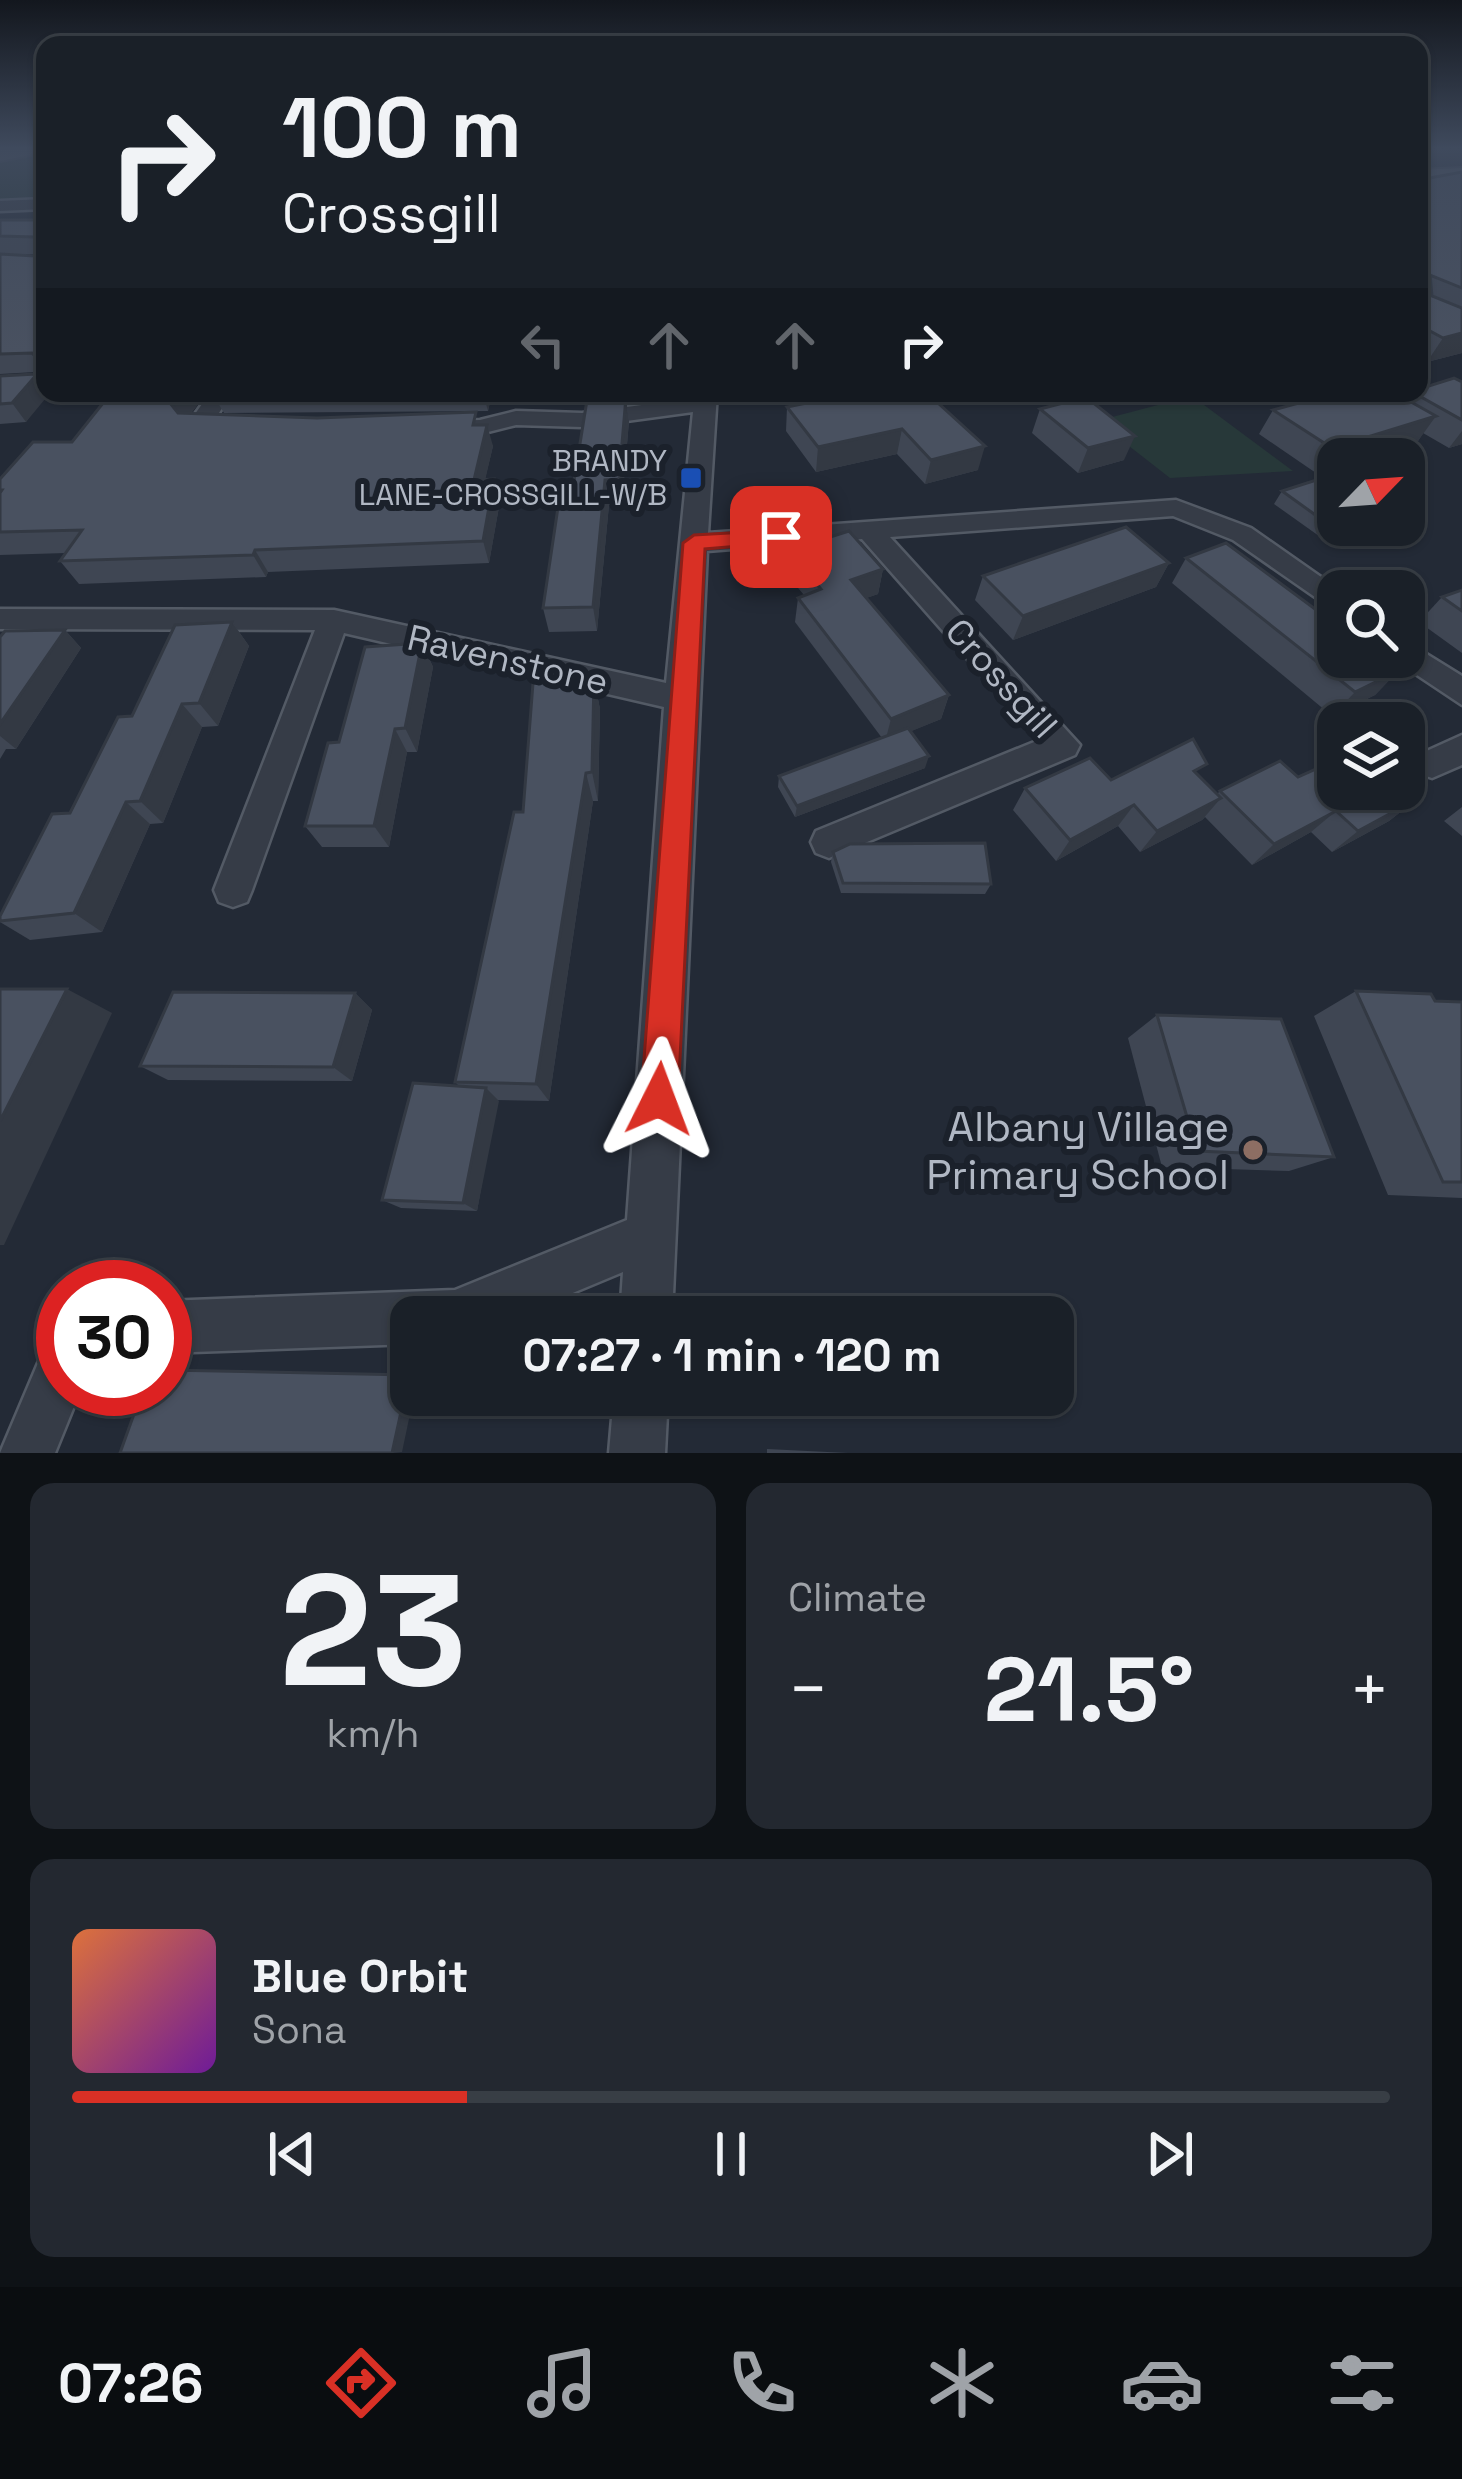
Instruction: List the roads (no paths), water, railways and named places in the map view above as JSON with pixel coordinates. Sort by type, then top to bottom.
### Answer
[{"type":"street","points":[[215,402],[200,425],[243,427]]},
{"type":"street","points":[[516,418],[520,402]]},
{"type":"street","points":[[416,428],[480,427],[516,418],[582,419],[682,402]]},
{"type":"street","points":[[648,1296],[681,699],[706,402]]},
{"type":"street","points":[[694,543],[1176,508],[1242,534],[1317,588]]},
{"type":"street","name":"Crossgill","points":[[829,842],[1064,745],[868,530]]},
{"type":"street","name":"Ravenstone","points":[[0,619],[334,620],[681,699]]},
{"type":"street","points":[[233,890],[334,620]]},
{"type":"street","points":[[1425,666],[1462,693]]},
{"type":"street","points":[[503,1296],[652,1235]]},
{"type":"street","points":[[192,1326],[390,1319]]},
{"type":"street","points":[[27,1453],[43,1416]]},
{"type":"street","points":[[638,1453],[640,1416]]},
{"type":"place","name":"BRANDY LANE-CROSSGILL-W/B","points":[[691,478]]},
{"type":"place","name":"Albany Village Primary School","points":[[1253,1150]]}]
